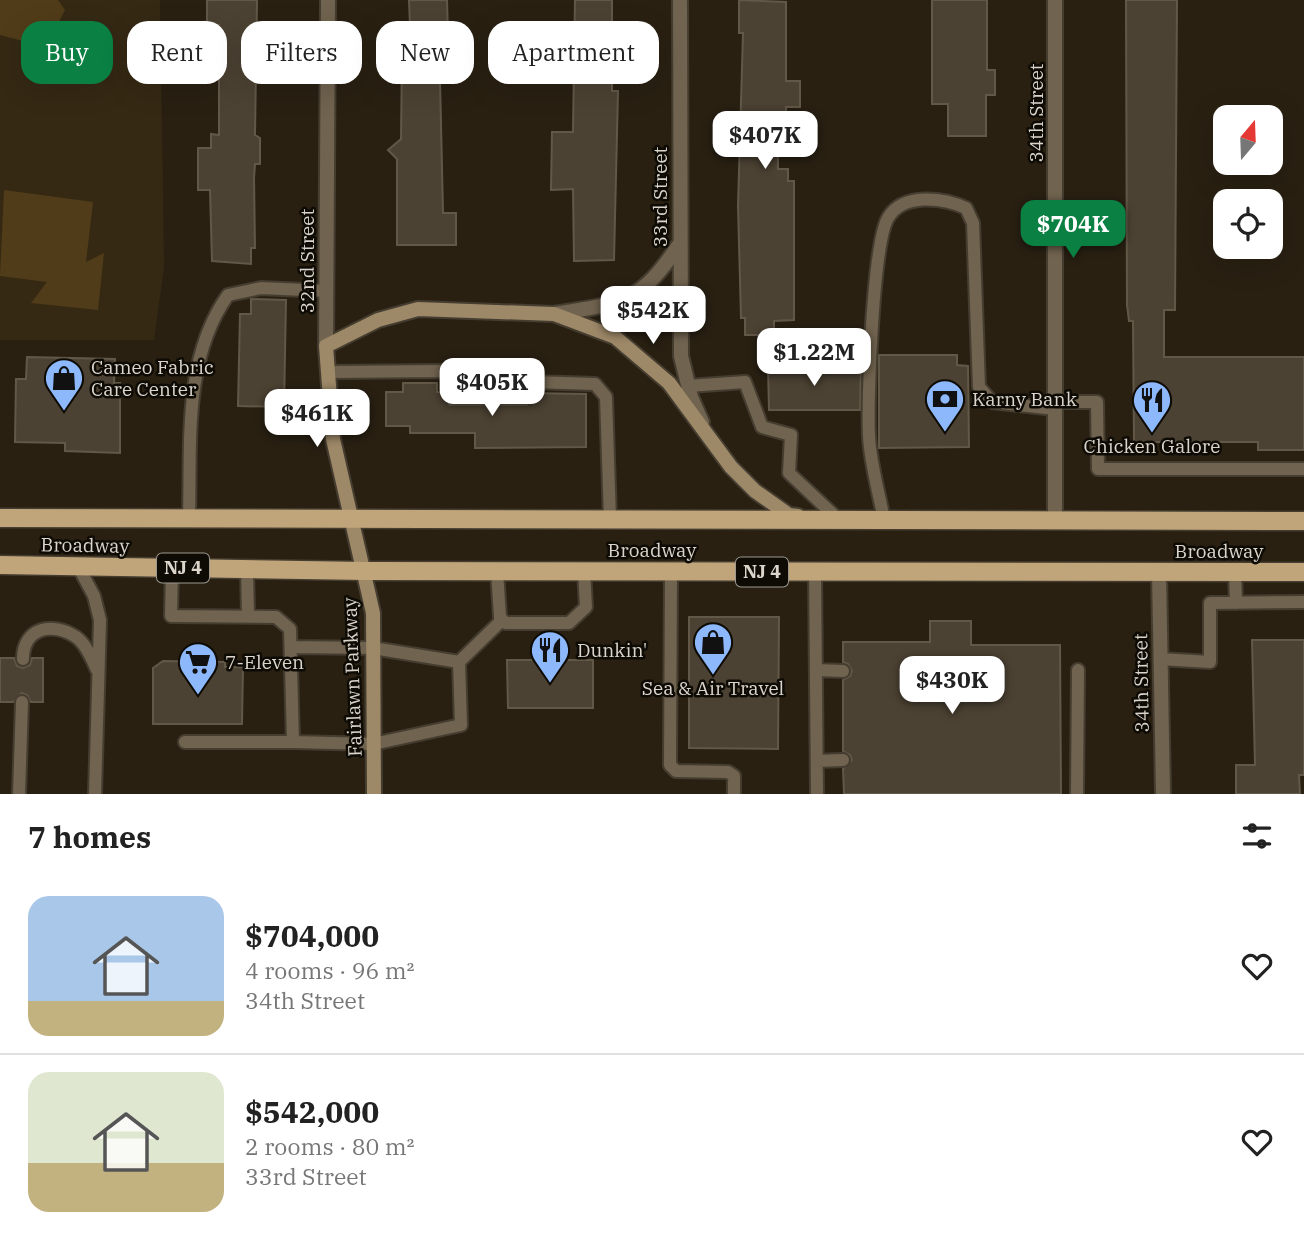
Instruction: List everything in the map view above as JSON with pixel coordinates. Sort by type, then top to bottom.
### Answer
[{"type":"main road","name":"Broadway","points":[[0,518],[1304,521]]},
{"type":"main road","name":"Broadway","points":[[0,565],[366,571],[1304,572]]},
{"type":"street","name":"32nd Street","points":[[328,0],[326,346],[333,439],[353,519]]},
{"type":"street","name":"33rd Street","points":[[680,0],[681,356],[688,386],[709,435],[731,467],[755,491],[789,515],[839,520]]},
{"type":"street","name":"34th Street","points":[[1055,0],[1055,520]]},
{"type":"street","points":[[326,346],[378,320],[418,309],[554,314],[623,302],[660,275],[679,245]]},
{"type":"street","points":[[554,314],[615,337],[669,383],[709,435]]},
{"type":"street","name":"Fairlawn Parkway","points":[[353,519],[373,613],[374,794]]},
{"type":"street","name":"34th Street","points":[[1159,572],[1163,794]]},
{"type":"lane","points":[[884,520],[869,438],[871,351],[881,241],[888,218],[899,207],[934,198],[966,208],[973,223],[979,387],[992,402],[1055,405],[1097,402],[1098,469],[1304,469]]},
{"type":"lane","points":[[189,518],[191,423],[200,349],[212,317],[228,295],[261,288],[326,290]]},
{"type":"lane","points":[[328,372],[441,371],[498,381],[595,384],[606,397],[610,519]]},
{"type":"lane","points":[[688,386],[745,382],[762,427],[791,435],[789,473],[839,520]]},
{"type":"lane","points":[[78,566],[94,596],[100,620],[95,794]]},
{"type":"lane","points":[[172,568],[171,616],[276,617],[290,629],[293,742]]},
{"type":"lane","points":[[247,569],[248,616]]},
{"type":"lane","points":[[496,571],[500,617],[505,623],[569,623],[586,607],[584,571]]},
{"type":"lane","points":[[671,571],[670,765],[677,771],[728,772],[734,776],[734,794]]},
{"type":"lane","points":[[815,572],[817,794]]},
{"type":"lane","points":[[1235,572],[1236,603]]},
{"type":"lane","points":[[1160,659],[1210,662],[1210,603],[1304,602]]},
{"type":"lane","points":[[185,742],[373,744],[461,725],[459,662],[502,620]]},
{"type":"lane","points":[[23,659],[23,648],[34,632],[46,628],[61,629],[78,638],[91,656],[98,674]]},
{"type":"lane","points":[[291,647],[373,649],[459,662]]},
{"type":"lane","points":[[816,670],[843,671]]},
{"type":"lane","points":[[1077,794],[1078,670]]},
{"type":"lane","points":[[19,794],[22,702]]},
{"type":"lane","points":[[817,761],[843,760]]},
{"type":"shaded area","points":[[0,0],[160,0],[160,21],[127,21],[127,84],[161,84],[164,267],[154,340],[0,340]]},
{"type":"shaded area","points":[[0,0],[58,0],[65,10],[59,21],[21,21],[21,40],[0,35]]},
{"type":"shaded area","points":[[4,190],[93,202],[86,262],[104,253],[98,310],[31,303],[47,282],[0,276]]},
{"type":"building","points":[[207,0],[257,0],[257,21],[241,21],[241,84],[256,84],[255,135],[260,138],[260,164],[255,164],[254,178],[255,248],[251,248],[251,264],[212,261],[210,190],[198,190],[198,148],[211,148],[211,134],[219,135],[219,84],[227,84],[227,21],[207,21]]},
{"type":"building","points":[[409,0],[447,0],[448,21],[410,21]]},
{"type":"building","points":[[575,0],[612,0],[612,21],[575,21]]},
{"type":"building","points":[[739,0],[786,2],[786,81],[800,81],[800,107],[786,107],[786,122],[778,122],[778,169],[788,169],[788,181],[794,181],[794,320],[774,321],[774,335],[745,335],[745,318],[741,318],[738,206],[743,33],[739,33]]},
{"type":"building","points":[[932,0],[987,0],[987,70],[995,70],[995,95],[986,95],[986,136],[948,136],[948,104],[932,104]]},
{"type":"building","points":[[1126,0],[1177,0],[1175,310],[1164,310],[1164,357],[1304,357],[1304,450],[1258,450],[1258,442],[1134,442],[1133,321],[1129,321],[1127,305]]},
{"type":"building","points":[[402,84],[440,84],[443,213],[456,213],[456,245],[397,245],[397,159],[388,150],[401,139]]},
{"type":"building","points":[[574,84],[612,84],[612,91],[618,91],[614,260],[574,261],[573,189],[551,190],[552,132],[573,132]]},
{"type":"building","points":[[251,299],[286,300],[284,407],[238,406],[240,314],[251,314]]},
{"type":"building","points":[[879,355],[957,355],[957,365],[968,366],[969,447],[879,448]]},
{"type":"building","name":"Cameo Fabric Care Center","points":[[27,357],[115,359],[114,383],[120,383],[120,453],[65,451],[65,443],[15,442],[16,379],[26,379]]},
{"type":"building","points":[[768,367],[861,367],[860,410],[769,410]]},
{"type":"building","points":[[403,383],[437,383],[437,392],[449,393],[449,405],[527,405],[527,393],[586,394],[586,447],[475,448],[475,433],[410,433],[410,426],[386,426],[386,392],[403,392]]},
{"type":"building","points":[[689,617],[779,617],[778,749],[689,748]]},
{"type":"building","points":[[930,621],[971,621],[971,645],[1060,645],[1061,794],[844,794],[843,769],[852,760],[850,755],[843,751],[843,680],[850,676],[852,671],[848,664],[843,662],[843,642],[930,642]]},
{"type":"building","points":[[1252,640],[1304,640],[1304,775],[1299,775],[1300,794],[1236,794],[1236,765],[1255,765]]},
{"type":"building","points":[[0,658],[14,658],[17,666],[23,668],[30,665],[32,658],[43,658],[43,702],[31,702],[27,695],[22,693],[13,702],[0,702]]},
{"type":"building","name":"Dunkin'","points":[[507,660],[593,660],[593,708],[508,708]]},
{"type":"building","name":"7-Eleven","points":[[163,661],[225,662],[225,667],[243,667],[242,724],[153,724],[153,668]]},
{"type":"place","name":"Cameo Fabric Care Center","points":[[64,412]]},
{"type":"place","name":"Karny Bank","points":[[945,433]]},
{"type":"place","name":"Chicken Galore","points":[[1152,434]]},
{"type":"place","name":"Sea & Air Travel","points":[[713,676]]},
{"type":"place","name":"Dunkin'","points":[[550,684]]},
{"type":"place","name":"7-Eleven","points":[[198,696]]}]
